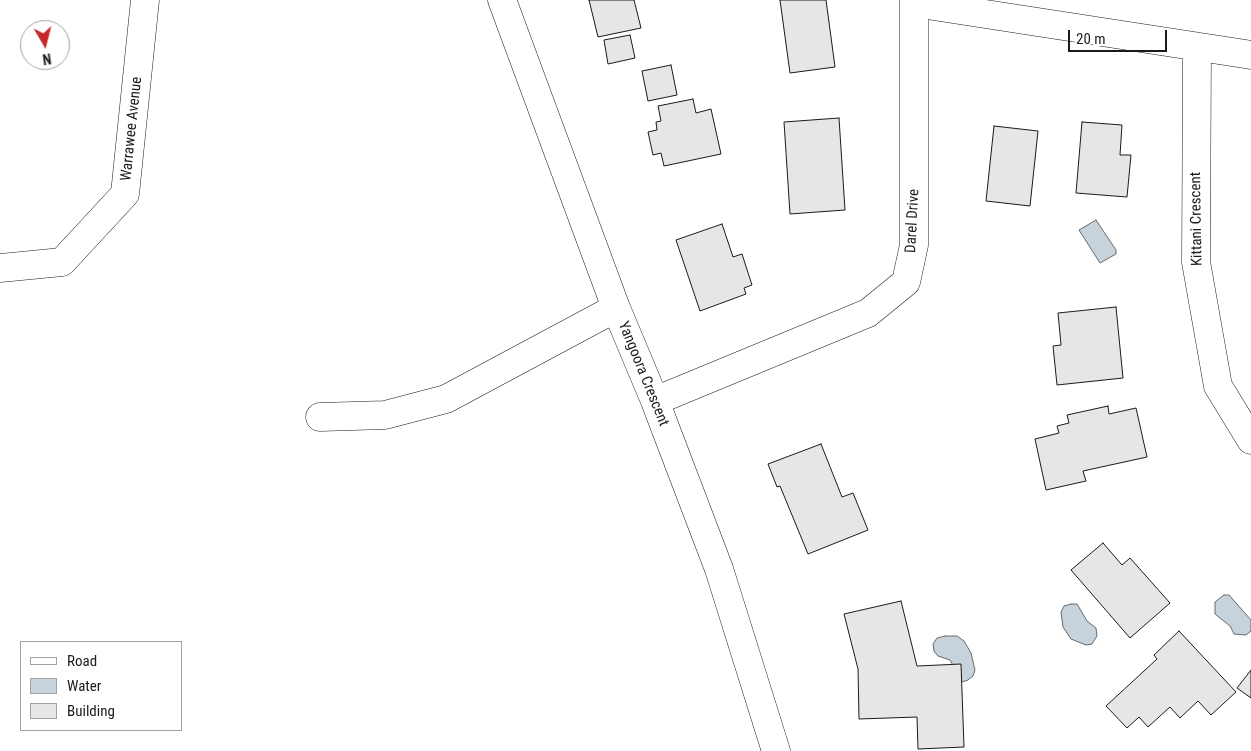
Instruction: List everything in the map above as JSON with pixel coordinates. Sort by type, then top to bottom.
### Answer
[{"type":"street","name":"Warrawee Avenue","points":[[0,268],[62,262],[125,194],[145,0]]},
{"type":"street","name":"Yangoora Crescent","points":[[502,0],[616,308],[655,401],[719,569],[776,751]]},
{"type":"street","points":[[914,2],[1251,55]]},
{"type":"street","name":"Darel Drive","points":[[655,401],[868,313],[906,282],[914,245],[914,2]]},
{"type":"street","name":"Kittani Crescent","points":[[1197,47],[1196,262],[1218,386],[1251,440]]},
{"type":"street","points":[[320,418],[385,415],[446,399],[616,308]]},
{"type":"water","points":[[1096,220],[1116,250],[1116,254],[1100,263],[1079,230]]},
{"type":"water","points":[[1224,595],[1229,595],[1251,620],[1251,631],[1246,635],[1234,634],[1230,626],[1215,614],[1215,602]]},
{"type":"water","points":[[1077,604],[1087,621],[1096,628],[1097,636],[1092,644],[1086,645],[1071,639],[1063,627],[1061,612],[1064,606]]},
{"type":"water","points":[[957,636],[964,641],[971,653],[975,670],[973,676],[968,680],[962,682],[950,660],[938,656],[934,651],[933,644],[937,638]]},
{"type":"building","points":[[589,0],[634,0],[641,28],[598,37]]},
{"type":"building","points":[[780,0],[826,0],[835,67],[790,73]]},
{"type":"building","points":[[630,35],[635,58],[608,64],[604,40]]},
{"type":"building","points":[[671,65],[677,95],[648,101],[642,71]]},
{"type":"building","points":[[693,99],[696,113],[711,109],[721,154],[664,166],[661,153],[653,155],[648,132],[657,130],[656,122],[661,121],[658,106]]},
{"type":"building","points":[[839,118],[845,210],[790,214],[784,122]]},
{"type":"building","points":[[1082,122],[1122,125],[1120,155],[1131,155],[1127,197],[1076,193]]},
{"type":"building","points":[[994,126],[1038,131],[1030,206],[986,201]]},
{"type":"building","points":[[722,224],[733,257],[742,254],[752,285],[744,288],[746,294],[700,311],[676,240]]},
{"type":"building","points":[[1116,307],[1123,378],[1057,385],[1053,346],[1061,345],[1058,313]]},
{"type":"building","points":[[1108,406],[1109,414],[1136,408],[1147,457],[1083,471],[1086,481],[1046,490],[1035,439],[1059,433],[1057,426],[1069,423],[1067,415]]},
{"type":"building","points":[[821,444],[842,497],[853,493],[868,530],[808,554],[780,486],[777,487],[768,464]]},
{"type":"building","points":[[1103,543],[1122,565],[1130,558],[1170,603],[1130,638],[1071,570]]},
{"type":"building","points":[[901,601],[917,666],[961,664],[964,747],[918,749],[917,717],[859,719],[858,669],[844,614]]},
{"type":"building","points":[[1179,631],[1236,692],[1211,715],[1198,701],[1180,718],[1170,707],[1148,727],[1139,717],[1127,728],[1106,706],[1157,659],[1154,655]]},
{"type":"building","points":[[1251,670],[1251,698],[1237,688]]}]
